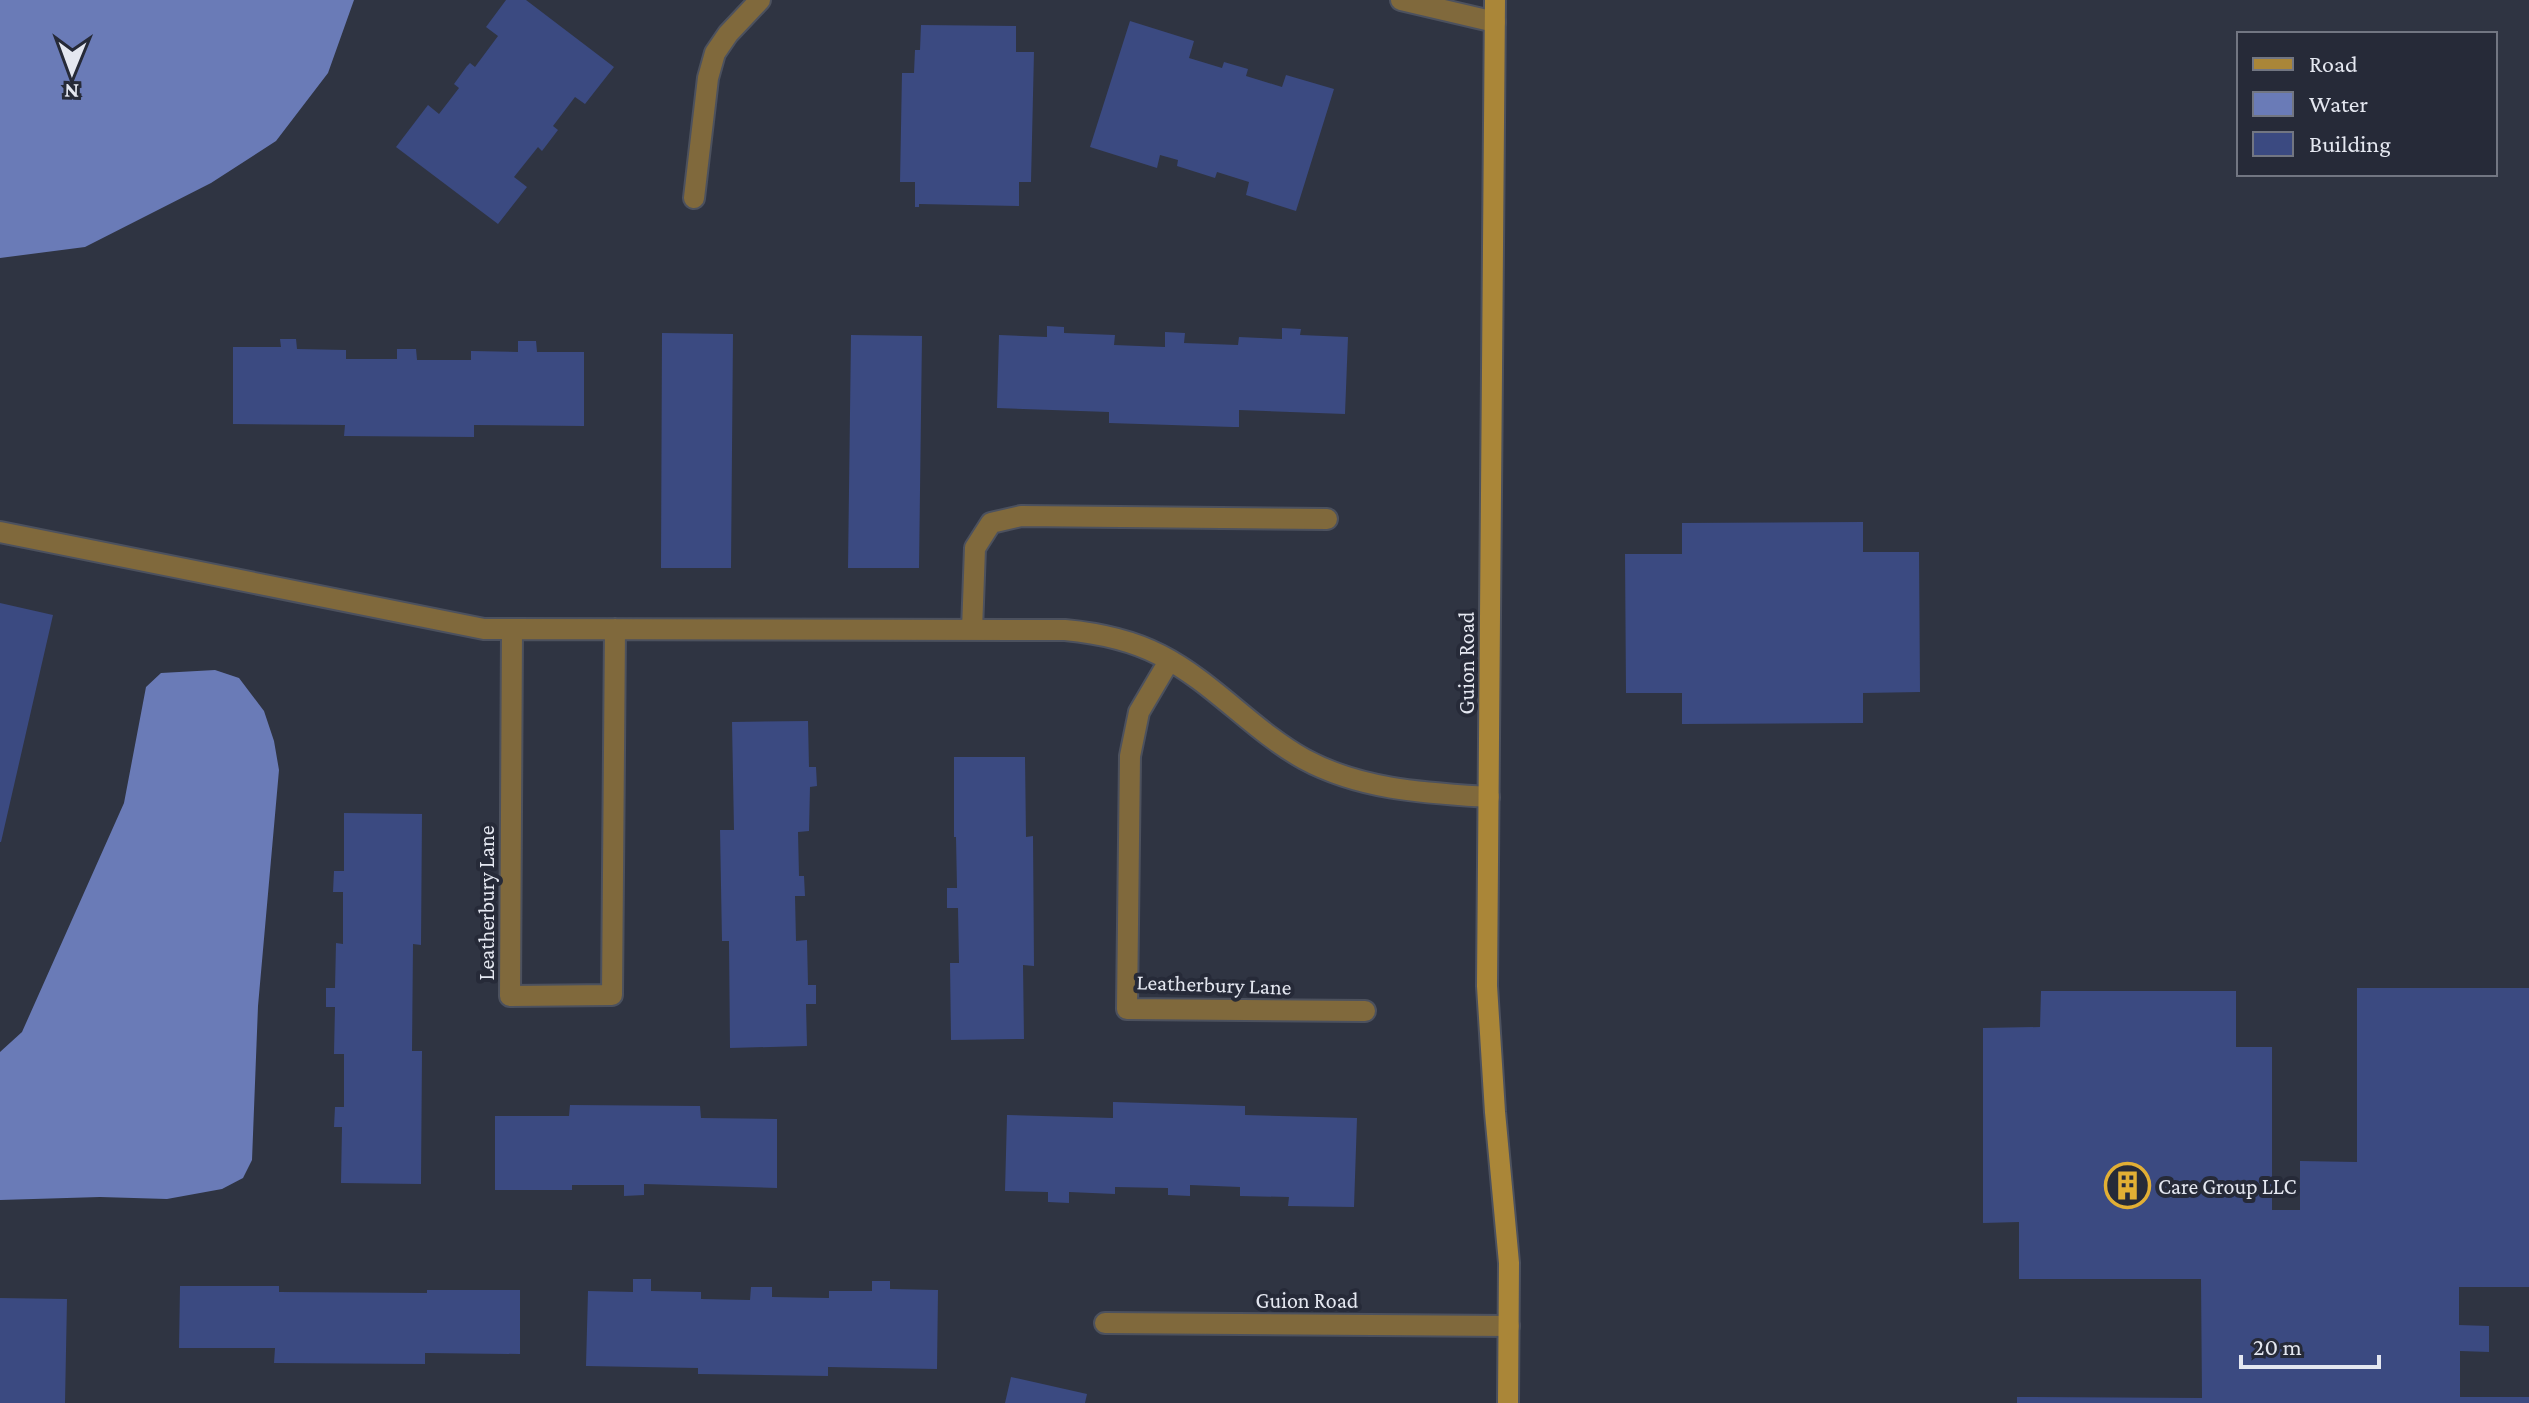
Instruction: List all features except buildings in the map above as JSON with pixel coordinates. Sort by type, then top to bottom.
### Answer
[{"type":"street","points":[[694,198],[708,78],[715,53],[760,0]]},
{"type":"street","points":[[1401,0],[1495,22]]},
{"type":"street","name":"Guion Road","points":[[1495,0],[1487,986],[1495,1112],[1507,1223],[1508,1403]]},
{"type":"street","points":[[972,630],[975,548],[991,523],[1021,516],[1327,519]]},
{"type":"street","points":[[0,532],[484,629],[1065,630],[1101,634],[1169,661],[1202,682],[1275,740],[1302,758],[1331,771],[1412,792],[1489,797]]},
{"type":"street","name":"Leatherbury Lane","points":[[512,629],[510,996],[612,995],[615,629]]},
{"type":"street","name":"Leatherbury Lane","points":[[1169,661],[1139,712],[1130,756],[1127,1009],[1365,1011]]},
{"type":"street","name":"Guion Road","points":[[1105,1323],[1509,1326]]},
{"type":"water","points":[[0,0],[354,0],[328,73],[276,141],[211,183],[85,247],[0,258]]},
{"type":"water","points":[[215,670],[239,678],[264,711],[279,770],[258,1006],[252,1160],[243,1178],[222,1189],[167,1199],[100,1197],[0,1200],[0,1052],[22,1032],[124,803],[146,687],[161,673]]},
{"type":"place","name":"Care Group LLC","points":[[2127,1186]]}]
